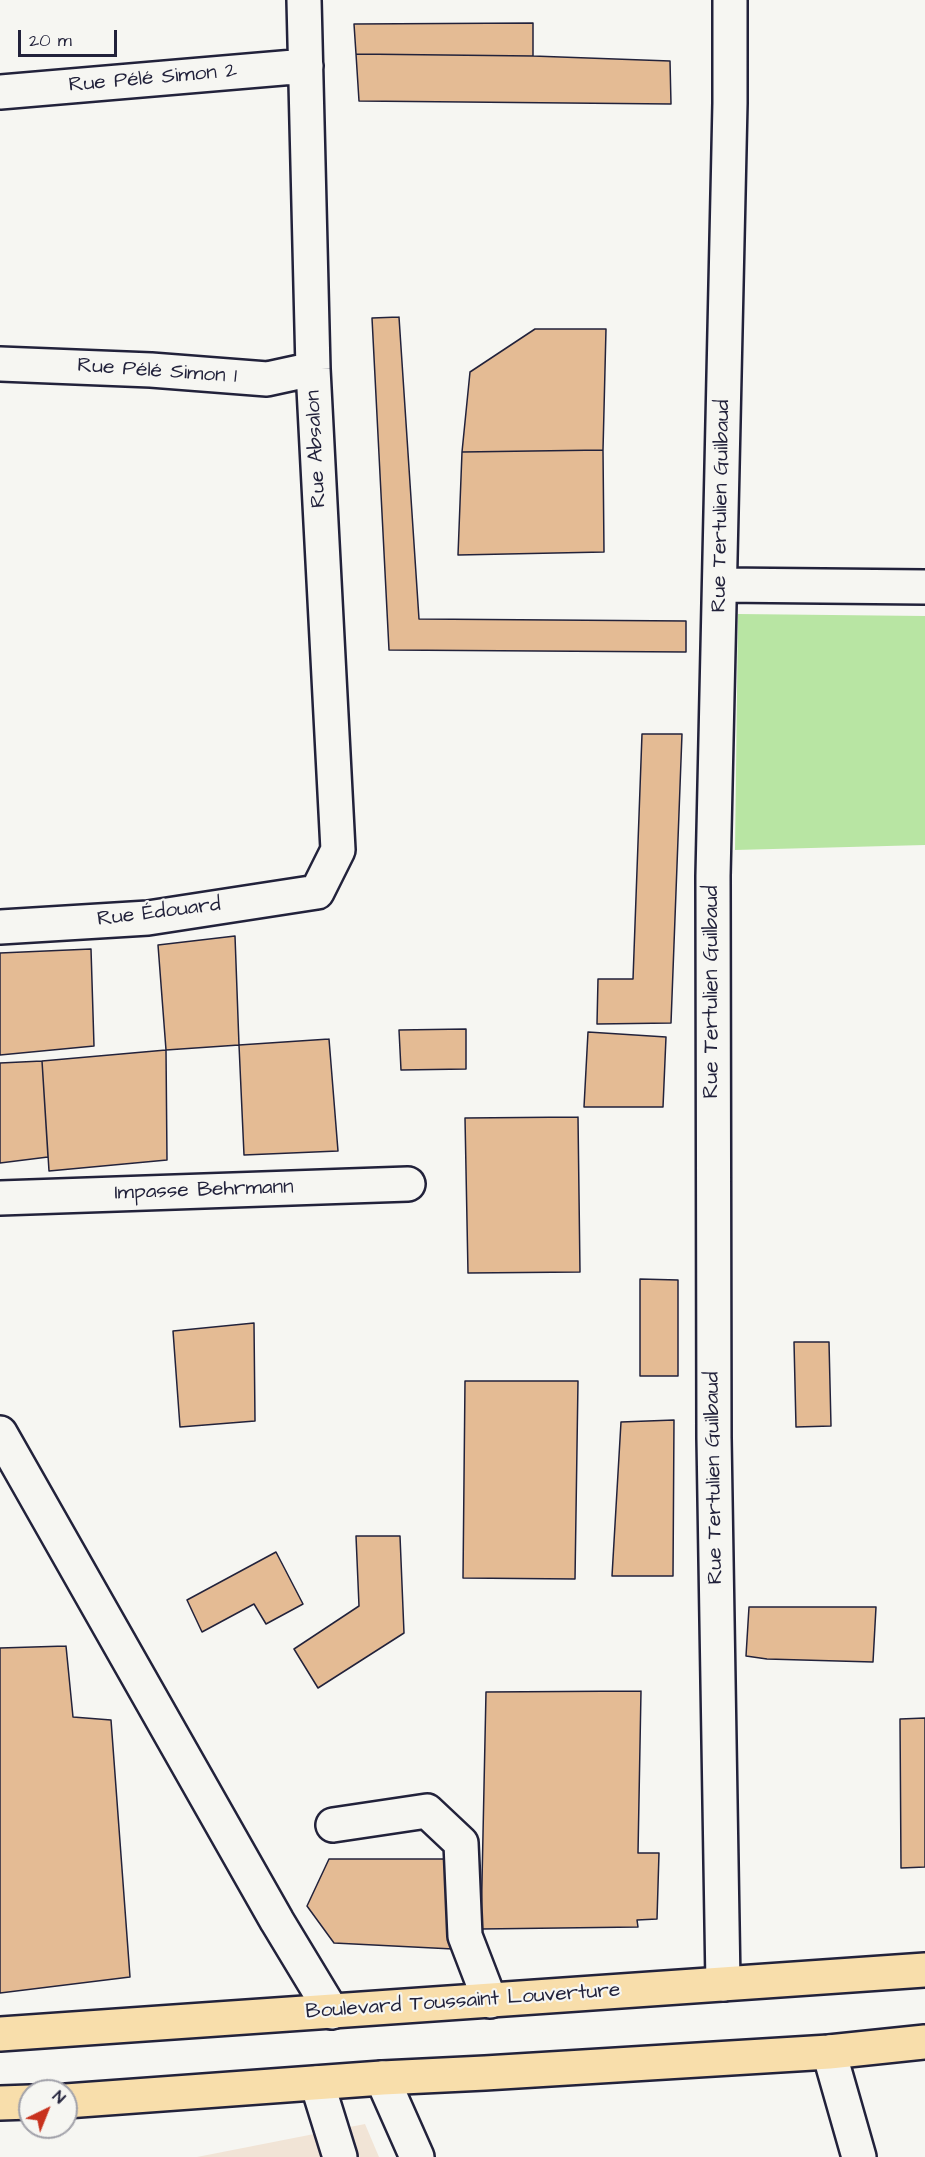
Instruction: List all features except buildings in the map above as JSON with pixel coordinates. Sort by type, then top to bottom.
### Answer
[{"type":"main road","name":"Boulevard Toussaint Louverture","points":[[0,2034],[925,1970]]},
{"type":"main road","points":[[78,2100],[317,2082],[829,2052],[925,2042]]},
{"type":"main road","points":[[0,2103],[18,2102]]},
{"type":"street","name":"Rue Absalon","points":[[304,0],[313,369],[338,850],[317,892]]},
{"type":"street","name":"Rue Tertulien Guilbaud","points":[[723,1984],[714,1378],[713,876],[721,585],[730,0]]},
{"type":"street","name":"Rue Pélé Simon 2","points":[[0,93],[306,66]]},
{"type":"street","name":"Rue Pélé Simon 1","points":[[0,364],[151,370],[267,379],[313,369]]},
{"type":"street","points":[[721,585],[925,587]]},
{"type":"street","name":"Rue Édouard","points":[[0,927],[148,918],[317,892]]},
{"type":"street","name":"Impasse Behrmann","points":[[0,1198],[408,1184]]},
{"type":"street","points":[[0,1432],[277,1921],[332,2012]]},
{"type":"street","points":[[333,1825],[427,1811],[462,1843],[465,1936],[490,2001]]},
{"type":"street","points":[[829,2052],[859,2157]]},
{"type":"street","points":[[382,2078],[417,2157]]},
{"type":"street","points":[[317,2082],[340,2157]]},
{"type":"shaded area","points":[[365,2124],[379,2157],[197,2157]]},
{"type":"green space","points":[[738,614],[925,616],[925,845],[735,850]]}]
